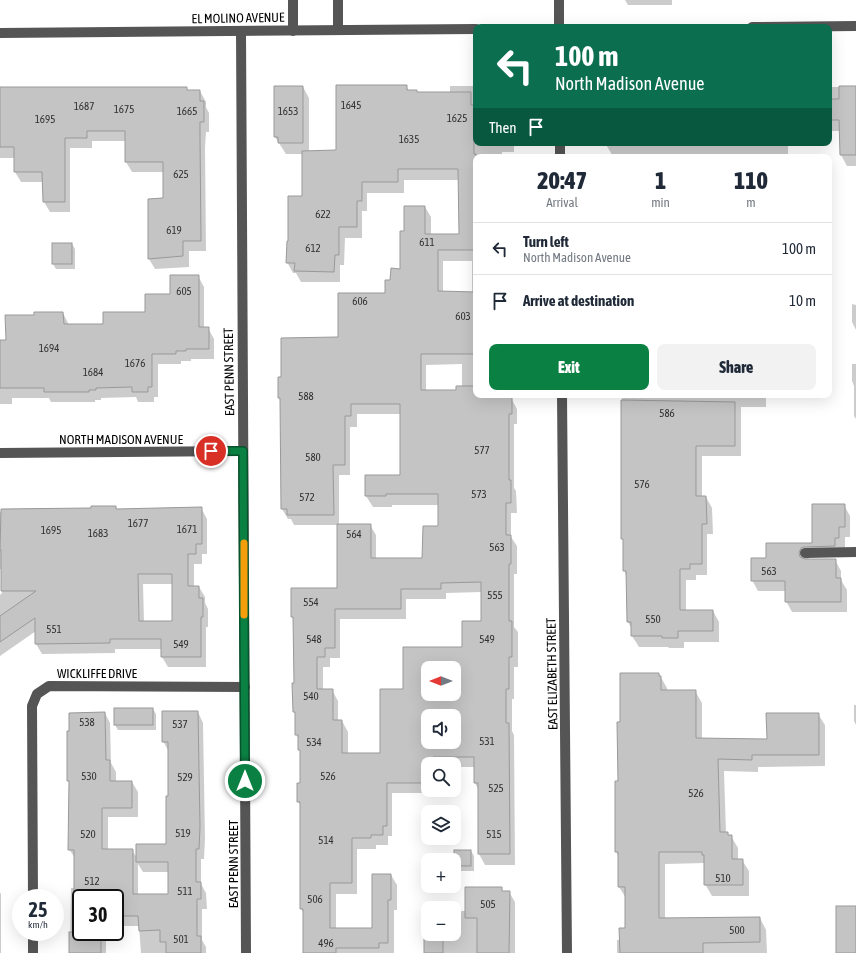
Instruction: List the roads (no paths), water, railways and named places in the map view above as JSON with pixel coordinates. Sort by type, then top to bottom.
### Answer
[{"type":"street","points":[[293,0],[293,31]]},
{"type":"street","points":[[338,0],[338,30]]},
{"type":"street","points":[[559,0],[559,24]]},
{"type":"street","points":[[832,26],[856,26]]},
{"type":"street","name":"EL MOLINO AVENUE","points":[[0,33],[473,29]]},
{"type":"street","name":"EAST PENN STREET","points":[[241,31],[246,953]]},
{"type":"street","name":"EAST ELIZABETH STREET","points":[[562,398],[567,953]]},
{"type":"street","name":"NORTH MADISON AVENUE","points":[[0,453],[243,451]]},
{"type":"street","points":[[805,553],[856,552]]},
{"type":"street","name":"WICKLIFFE DRIVE","points":[[33,889],[32,706],[37,694],[49,686],[245,687]]},
{"type":"street","points":[[33,941],[33,953]]}]
